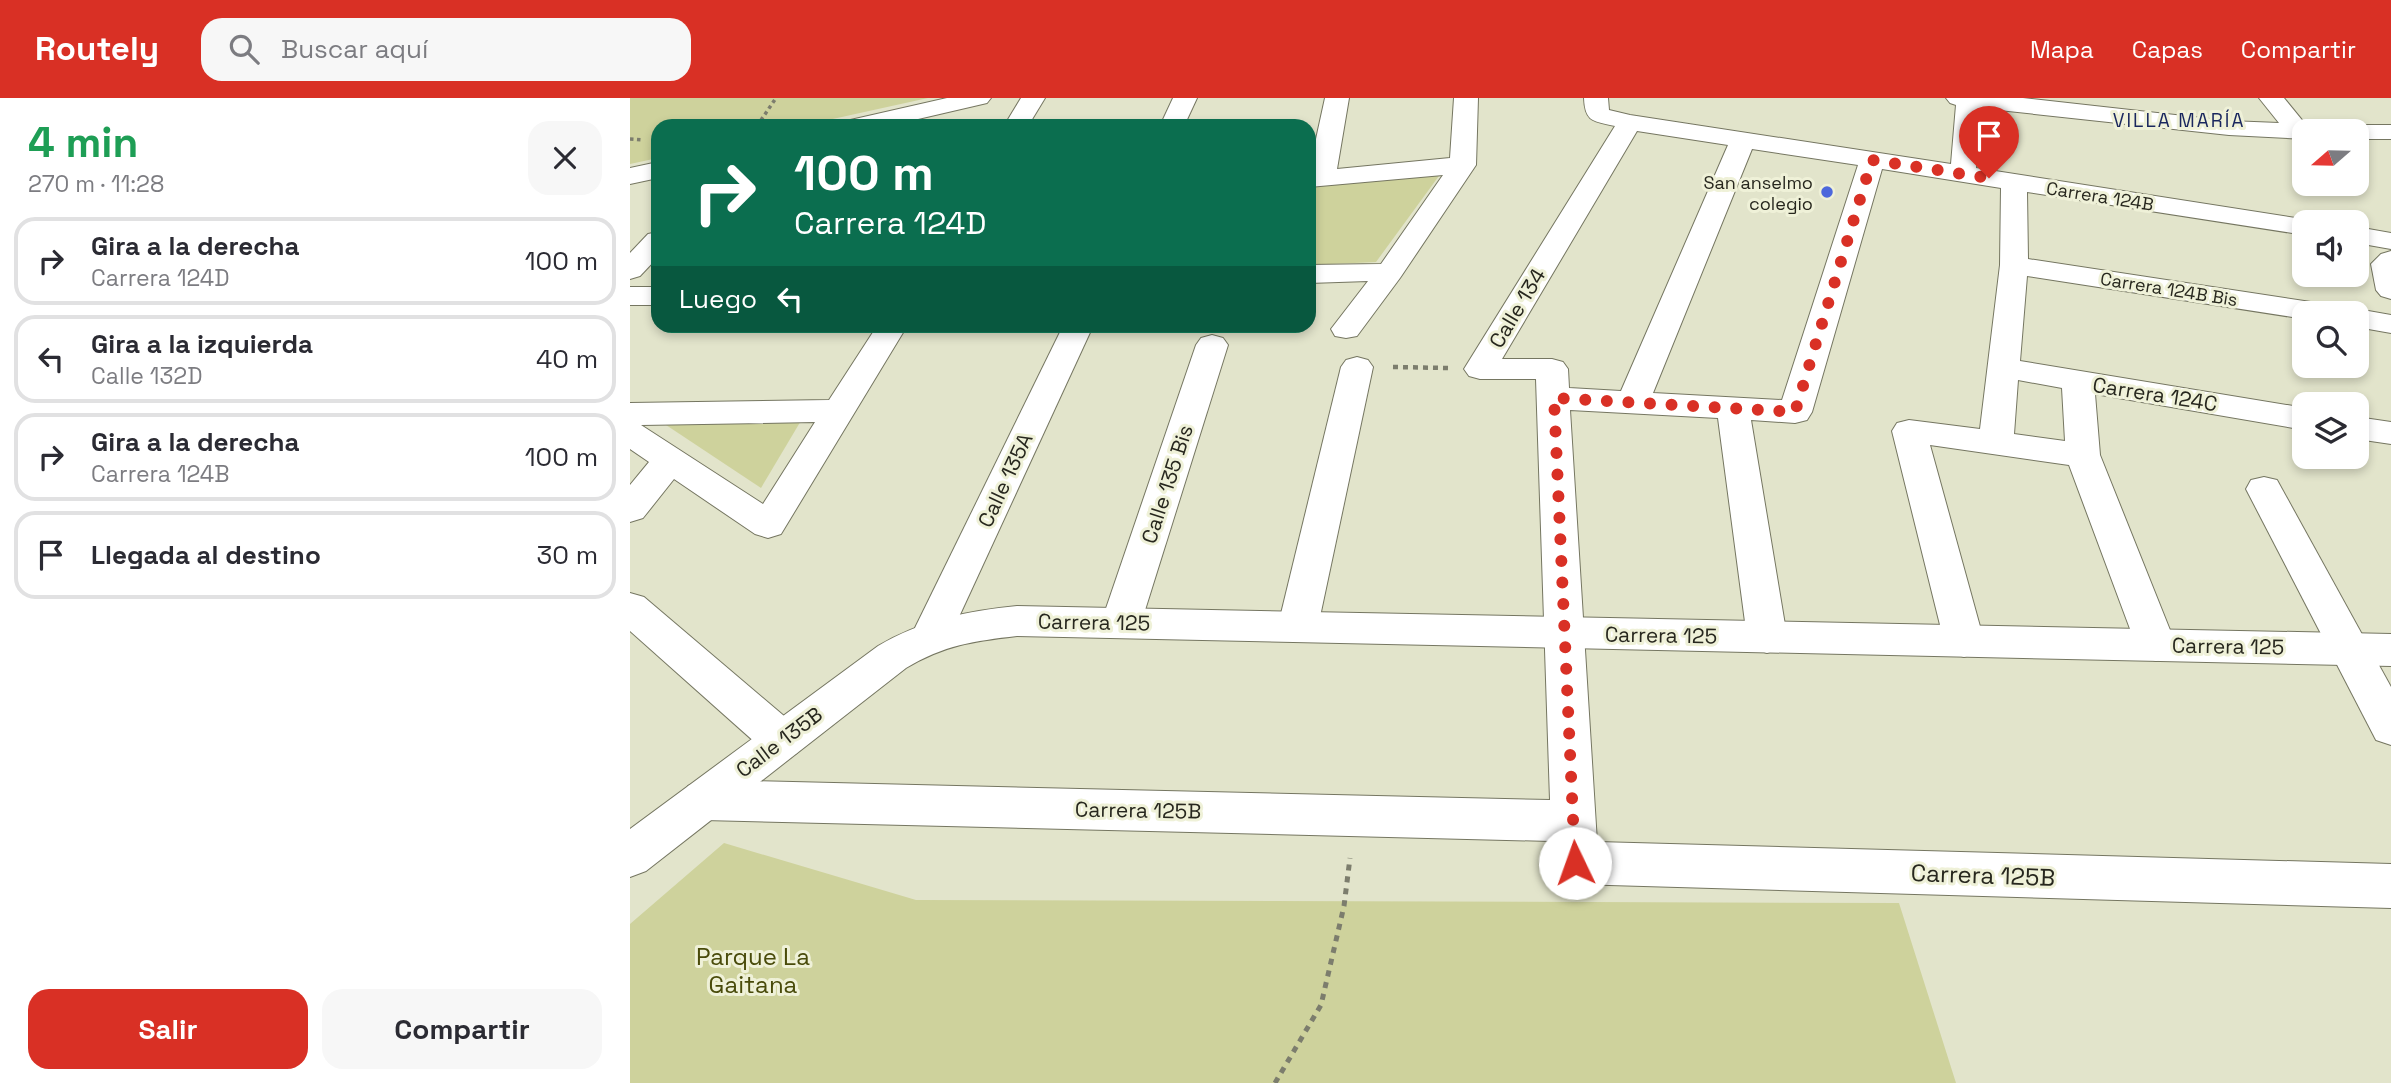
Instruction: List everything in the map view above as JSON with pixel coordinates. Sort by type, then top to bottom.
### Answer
[{"type":"street","points":[[899,119],[979,98]]},
{"type":"street","points":[[1020,119],[1033,98]]},
{"type":"street","points":[[1175,119],[1185,98]]},
{"type":"street","points":[[1337,98],[1316,178],[1463,165]]},
{"type":"street","points":[[1346,329],[1390,272],[1463,165],[1466,98]]},
{"type":"street","points":[[2145,98],[2160,120]]},
{"type":"street","points":[[2271,98],[2292,121]]},
{"type":"street","points":[[1963,174],[1963,99],[2292,131]]},
{"type":"street","name":"Carrera 124B","points":[[1610,113],[1743,140],[2292,225]]},
{"type":"street","name":"Calle 134","points":[[1574,842],[1552,369],[1480,369],[1610,113]]},
{"type":"street","points":[[2370,132],[2391,132]]},
{"type":"street","points":[[1632,403],[1743,140]]},
{"type":"street","points":[[1554,398],[1795,412],[1872,160]]},
{"type":"street","points":[[630,176],[651,172]]},
{"type":"street","points":[[1996,442],[2014,265],[2014,183]]},
{"type":"street","points":[[2369,246],[2390,264]]},
{"type":"street","points":[[630,270],[651,248]]},
{"type":"street","name":"Carrera 124B Bis","points":[[2014,265],[2292,308]]},
{"type":"street","points":[[1316,274],[1390,272]]},
{"type":"street","points":[[630,296],[651,296]]},
{"type":"street","points":[[2369,320],[2391,324]]},
{"type":"street","points":[[630,433],[768,525],[888,333]]},
{"type":"street","name":"Calle 135A","points":[[932,634],[1075,333]]},
{"type":"street","name":"Calle 135 Bis","points":[[1121,623],[1212,345]]},
{"type":"street","points":[[1298,626],[1357,367]]},
{"type":"street","name":"Carrera 124C","points":[[2005,368],[2292,417]]},
{"type":"street","points":[[2078,381],[2083,455],[2156,645]]},
{"type":"street","points":[[1733,410],[1767,637]]},
{"type":"street","points":[[630,414],[838,411]]},
{"type":"street","points":[[2369,430],[2391,433]]},
{"type":"street","points":[[1964,640],[1909,431],[2083,455]]},
{"type":"street","points":[[630,509],[669,461]]},
{"type":"street","points":[[2264,489],[2391,727]]},
{"type":"street","points":[[632,614],[782,740]]},
{"type":"street","name":"Carrera 125","points":[[932,634],[967,626],[1017,621],[2391,650]]},
{"type":"street","name":"Calle 135B","points":[[630,856],[892,657],[932,634]]},
{"type":"street","name":"Carrera 125B","points":[[704,800],[1356,815],[1574,842],[2391,886]]},
{"type":"path","points":[[762,119],[776,98]]},
{"type":"path","points":[[1357,367],[1480,369]]},
{"type":"path","points":[[1275,1083],[1321,1004],[1344,906],[1356,815]]},
{"type":"green space","points":[[630,98],[928,98],[833,119],[651,119],[651,160],[630,164]]},
{"type":"green space","points":[[1444,169],[1376,262],[1316,265],[1316,180]]},
{"type":"green space","points":[[802,419],[761,488],[660,421]]},
{"type":"green space","name":"Parque La Gaitana","points":[[724,843],[916,900],[1899,903],[1956,1083],[630,1083],[630,924]]},
{"type":"place","name":"San anselmo colegio","points":[[1827,192]]},
{"type":"district","name":"VILLA MARÍA","points":[[2179,120]]},
{"type":"route","points":[[1575,863],[1554,398],[1795,412],[1872,160],[1989,178]]}]
